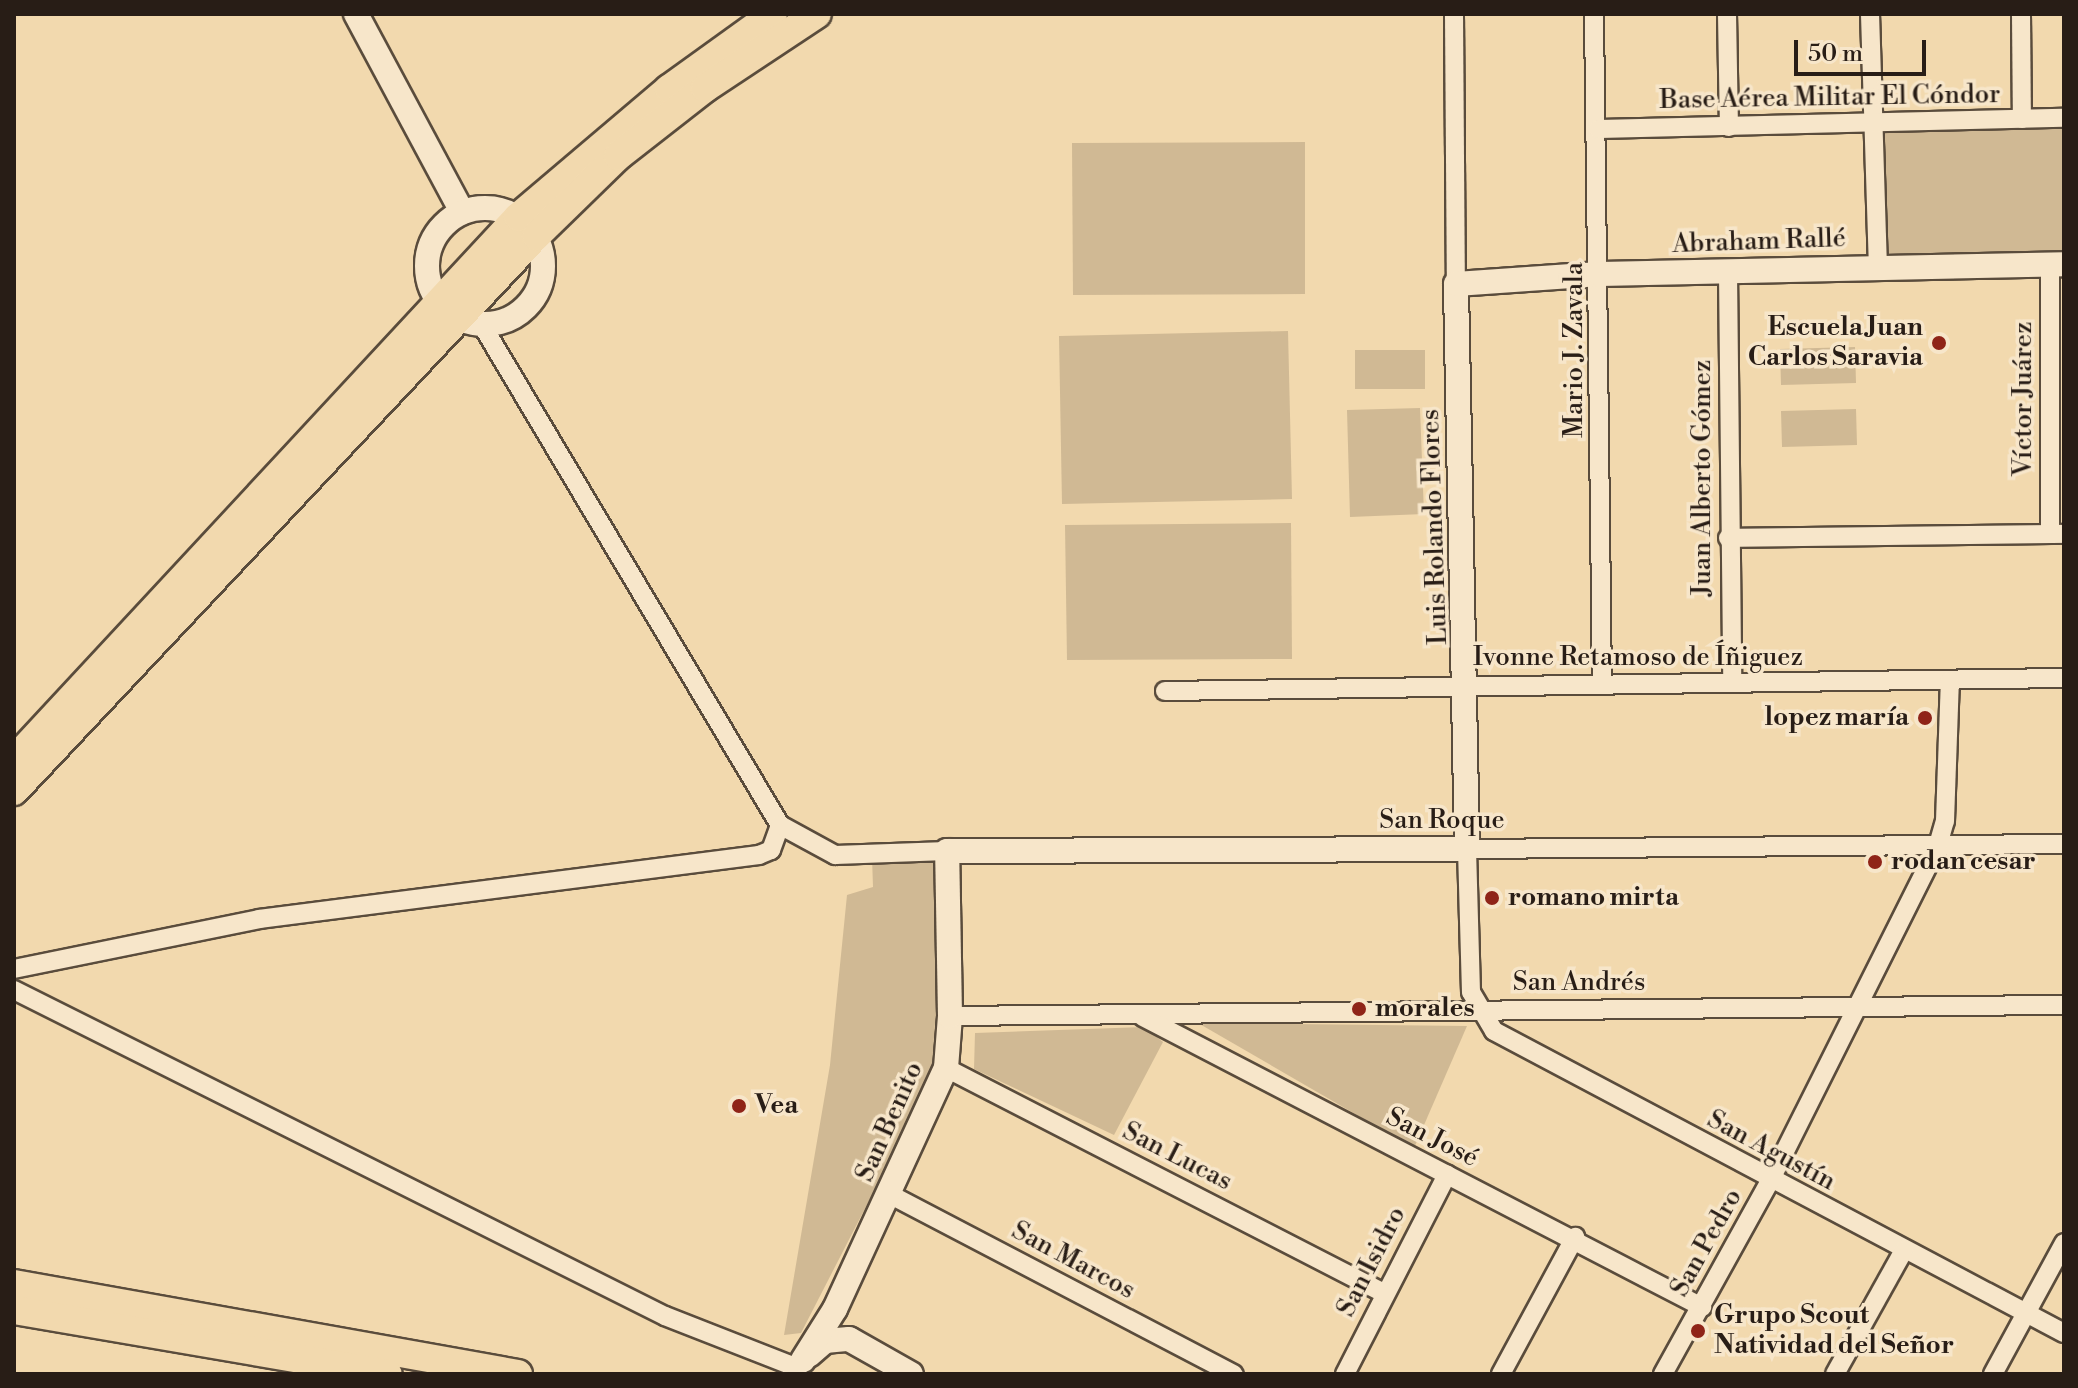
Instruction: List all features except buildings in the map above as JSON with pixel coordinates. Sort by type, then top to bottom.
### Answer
[{"type":"main road","points":[[14,791],[458,314],[527,226],[658,98],[773,14]]},
{"type":"main road","points":[[527,226],[705,88],[817,14]]},
{"type":"main road","points":[[14,760],[458,314]]},
{"type":"main road","points":[[14,1284],[518,1374]]},
{"type":"main road","points":[[14,1310],[388,1374]]},
{"type":"street","points":[[356,14],[462,212]]},
{"type":"street","name":"Luis Rolando Flores","points":[[1454,14],[1456,284],[1467,685],[1471,992],[1478,1010],[1494,1031]]},
{"type":"street","name":"Mario J. Zavala","points":[[1594,14],[1600,274],[1602,685]]},
{"type":"street","points":[[1727,14],[1729,127]]},
{"type":"street","points":[[1870,14],[1871,124],[1878,267]]},
{"type":"street","points":[[2021,14],[2022,119]]},
{"type":"street","name":"Base Aérea Militar El Cóndor","points":[[1598,129],[2064,118]]},
{"type":"street","points":[[458,314],[518,315],[533,301],[544,266],[527,226],[500,209],[462,212],[447,221],[429,251],[428,277],[458,314],[780,825],[835,855],[947,851]]},
{"type":"street","name":"Abraham Rallé","points":[[1456,284],[1600,274],[2057,264]]},
{"type":"street","name":"Víctor Juárez","points":[[2057,264],[2057,534]]},
{"type":"street","name":"Juan Alberto Gómez","points":[[1728,272],[1728,538],[1732,683]]},
{"type":"street","points":[[1728,538],[2057,534]]},
{"type":"street","name":"Ivonne Retamoso de Íñiguez","points":[[1165,691],[2064,678]]},
{"type":"street","name":"San Pedro","points":[[1663,1374],[1770,1181],[1938,845],[1945,821],[1950,681]]},
{"type":"street","points":[[14,969],[259,919],[759,855],[771,850],[780,825]]},
{"type":"street","name":"San Roque","points":[[947,851],[2064,844]]},
{"type":"street","name":"San Benito","points":[[799,1367],[835,1309],[946,1068],[950,1016],[947,851]]},
{"type":"street","points":[[14,990],[665,1316],[799,1367],[825,1341],[849,1339],[911,1374]]},
{"type":"street","name":"San Andrés","points":[[950,1016],[2064,1005]]},
{"type":"street","name":"San José","points":[[1139,1014],[1447,1175],[1575,1237],[1702,1307]]},
{"type":"street","name":"San Agustín","points":[[1494,1031],[1770,1181],[2064,1333]]},
{"type":"street","name":"San Lucas","points":[[946,1068],[1384,1293]]},
{"type":"street","name":"San Isidro","points":[[1345,1374],[1447,1175]]},
{"type":"street","name":"San Marcos","points":[[889,1194],[1234,1374]]},
{"type":"street","points":[[1501,1374],[1575,1237]]},
{"type":"street","points":[[1993,1374],[2064,1243]]},
{"type":"street","points":[[1835,1374],[1904,1250]]},
{"type":"street","points":[[835,1309],[849,1339]]},
{"type":"shaded area","points":[[2064,120],[2064,263],[1879,266],[1872,125]]},
{"type":"shaded area","points":[[1305,142],[1305,294],[1073,295],[1072,143]]},
{"type":"shaded area","points":[[1288,331],[1292,499],[1062,504],[1059,336]]},
{"type":"shaded area","points":[[1855,347],[1856,383],[1781,385],[1780,349]]},
{"type":"shaded area","points":[[1355,350],[1425,350],[1425,389],[1355,389]]},
{"type":"shaded area","points":[[1420,408],[1424,514],[1350,517],[1347,410]]},
{"type":"shaded area","points":[[1856,409],[1857,445],[1782,447],[1781,411]]},
{"type":"shaded area","points":[[1291,523],[1292,659],[1067,660],[1065,525]]},
{"type":"shaded area","points":[[947,851],[931,1080],[801,1333],[784,1335],[830,1065],[847,895],[873,887],[872,857]]},
{"type":"shaded area","points":[[1198,1023],[1467,1026],[1414,1148]]},
{"type":"shaded area","points":[[1144,1027],[1163,1042],[1114,1135],[974,1069],[975,1033]]},
{"type":"place","name":"Escuela Juan Carlos Saravia","points":[[1939,343]]},
{"type":"place","name":"lopez maría","points":[[1925,718]]},
{"type":"place","name":"rodan cesar","points":[[1875,862]]},
{"type":"place","name":"romano mirta","points":[[1492,898]]},
{"type":"place","name":"morales","points":[[1359,1009]]},
{"type":"place","name":"Vea","points":[[739,1106]]},
{"type":"place","name":"Grupo Scout Natividad del Señor","points":[[1698,1331]]}]
